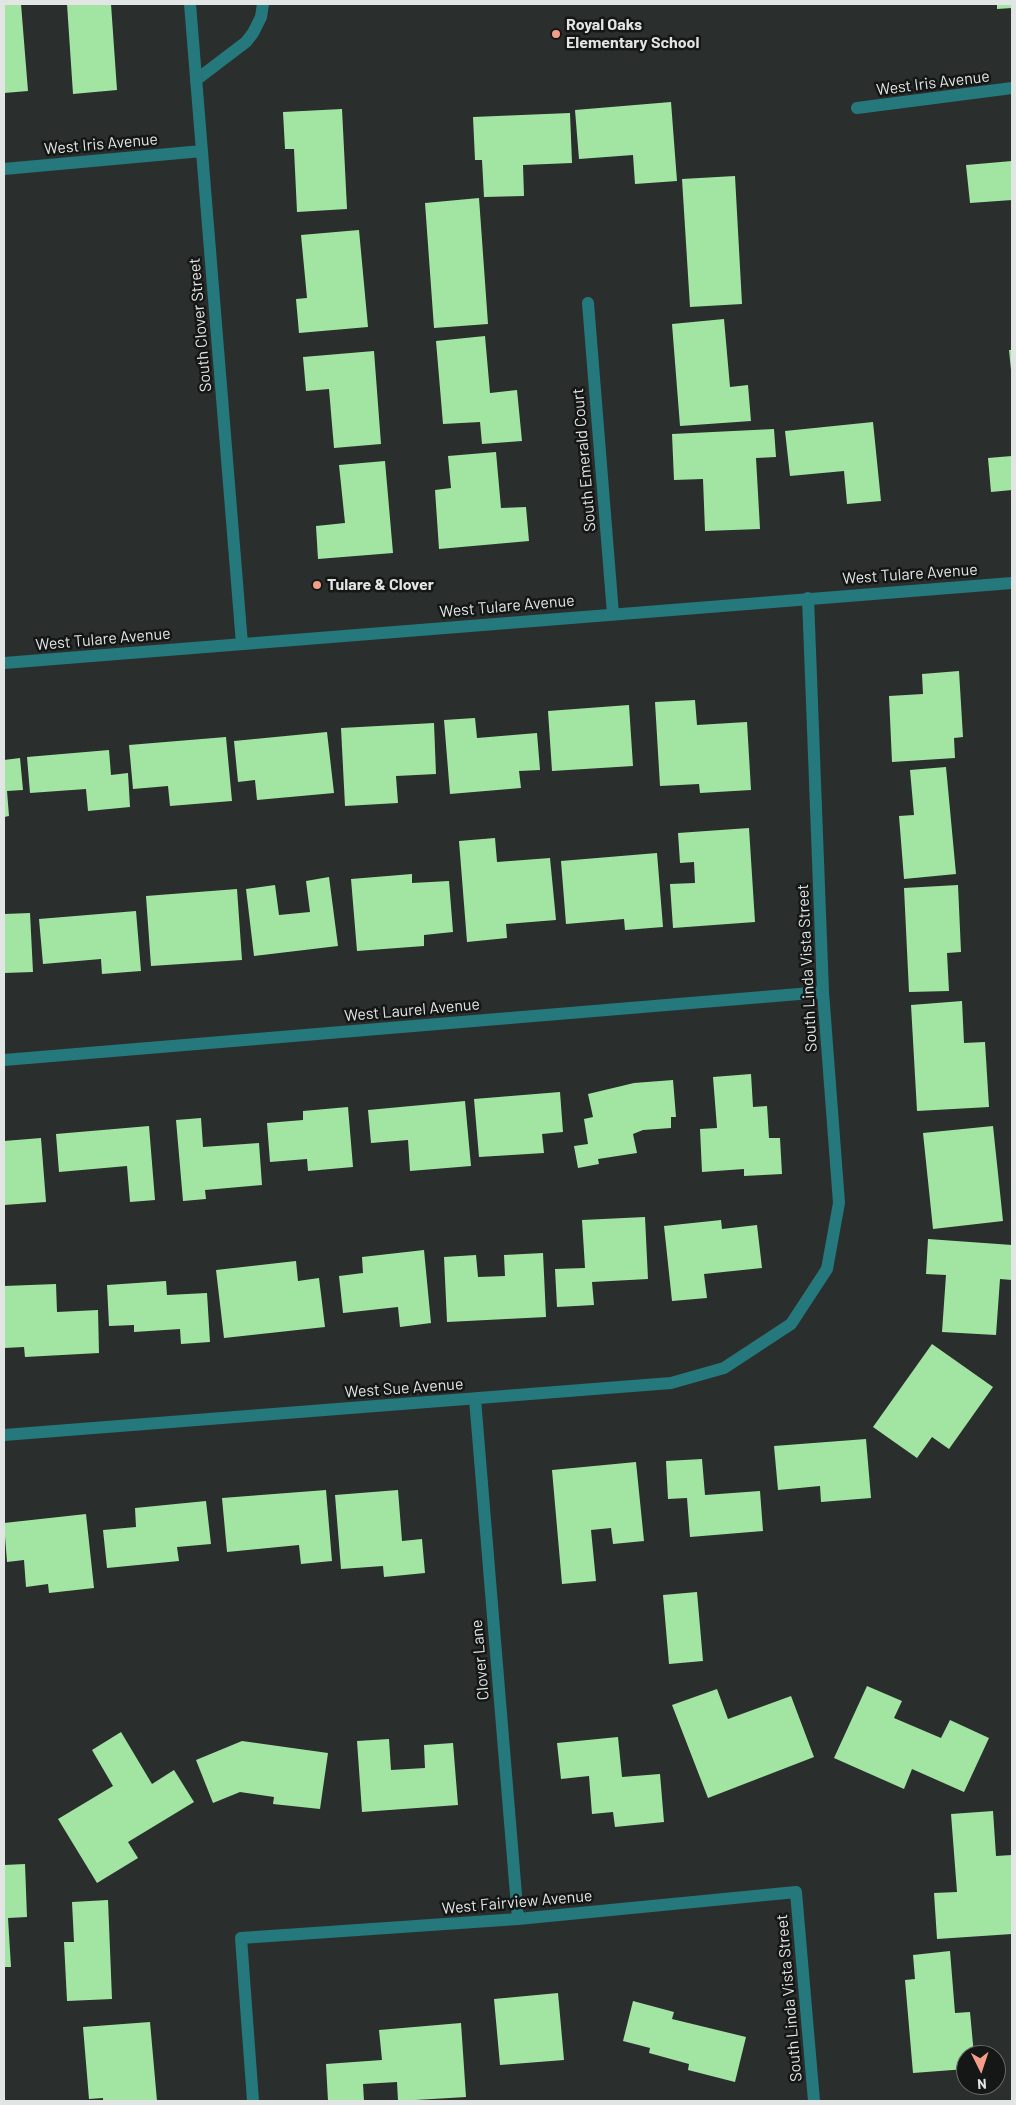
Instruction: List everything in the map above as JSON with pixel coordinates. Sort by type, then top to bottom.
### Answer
[{"type":"street","name":"South Clover Street","points":[[190,4],[242,644]]},
{"type":"street","points":[[196,80],[246,42],[261,17],[263,4]]},
{"type":"street","name":"West Iris Avenue","points":[[857,108],[1012,88]]},
{"type":"street","name":"West Iris Avenue","points":[[4,169],[202,151]]},
{"type":"street","name":"South Emerald Court","points":[[588,303],[613,614]]},
{"type":"street","name":"West Tulare Avenue","points":[[4,663],[1012,583]]},
{"type":"street","name":"South Linda Vista Street","points":[[791,1324],[826,1269],[839,1202],[823,992],[808,598]]},
{"type":"street","name":"West Laurel Avenue","points":[[4,1060],[823,992]]},
{"type":"street","name":"West Sue Avenue","points":[[4,1435],[671,1383],[724,1368],[791,1324]]},
{"type":"street","name":"Clover Lane","points":[[475,1399],[518,1919]]},
{"type":"street","name":"South Linda Vista Street","points":[[796,1892],[814,2101]]},
{"type":"street","name":"West Fairview Avenue","points":[[253,2101],[241,1938],[518,1919],[796,1892]]},
{"type":"building","points":[[4,4],[21,4],[28,91],[4,93]]},
{"type":"building","points":[[67,4],[111,4],[117,90],[73,94]]},
{"type":"building","points":[[997,4],[1012,4],[1012,8],[997,9]]},
{"type":"building","points":[[671,102],[677,181],[635,184],[633,155],[579,159],[575,110]]},
{"type":"building","points":[[342,109],[347,209],[297,212],[294,149],[285,149],[283,112]]},
{"type":"building","points":[[570,113],[572,163],[523,165],[524,196],[484,197],[482,160],[475,160],[473,117]]},
{"type":"building","points":[[1012,161],[1012,200],[970,203],[966,165]]},
{"type":"building","points":[[735,176],[742,304],[690,307],[682,179]]},
{"type":"building","points":[[479,198],[488,324],[434,328],[425,203]]},
{"type":"building","points":[[359,230],[368,327],[299,333],[296,299],[307,298],[301,235]]},
{"type":"building","points":[[724,319],[730,387],[748,385],[751,421],[680,426],[672,324]]},
{"type":"building","points":[[485,336],[490,393],[517,390],[522,441],[482,444],[480,422],[443,424],[436,341]]},
{"type":"building","points":[[1009,350],[1012,350],[1012,370],[1011,370]]},
{"type":"building","points":[[374,351],[381,444],[334,448],[329,389],[306,391],[303,357]]},
{"type":"building","points":[[873,422],[881,501],[847,504],[844,471],[790,476],[785,431]]},
{"type":"building","points":[[774,429],[776,457],[756,458],[760,529],[705,531],[703,479],[674,480],[672,434]]},
{"type":"building","points":[[496,452],[501,508],[526,507],[529,541],[439,549],[435,490],[451,488],[448,456]]},
{"type":"building","points":[[1012,456],[1012,490],[991,492],[988,458]]},
{"type":"building","points":[[385,461],[393,553],[318,559],[316,526],[345,523],[339,465]]},
{"type":"building","points":[[959,671],[963,737],[954,738],[955,758],[892,762],[889,696],[923,694],[922,674]]},
{"type":"building","points":[[695,700],[697,725],[747,722],[751,790],[700,793],[699,784],[660,786],[655,702]]},
{"type":"building","points":[[629,705],[633,766],[552,771],[548,711]]},
{"type":"building","points":[[475,718],[477,738],[537,733],[540,770],[519,771],[521,788],[450,794],[444,720]]},
{"type":"building","points":[[434,723],[436,774],[396,776],[398,803],[345,806],[341,728]]},
{"type":"building","points":[[327,732],[334,793],[257,800],[255,780],[238,782],[234,741]]},
{"type":"building","points":[[226,737],[232,801],[170,806],[168,786],[133,789],[129,745]]},
{"type":"building","points":[[109,750],[111,775],[128,773],[130,807],[88,811],[86,789],[30,793],[27,757]]},
{"type":"building","points":[[20,758],[23,790],[7,791],[9,816],[4,817],[4,760]]},
{"type":"building","points":[[946,767],[956,874],[904,879],[899,816],[914,815],[910,770]]},
{"type":"building","points":[[749,828],[755,922],[673,928],[670,884],[695,883],[694,862],[680,863],[678,833]]},
{"type":"building","points":[[495,838],[497,862],[550,858],[556,920],[506,924],[507,938],[467,942],[459,841]]},
{"type":"building","points":[[657,853],[663,927],[625,930],[624,919],[566,924],[561,861]]},
{"type":"building","points":[[412,874],[412,883],[449,881],[453,932],[424,935],[424,946],[357,951],[351,879]]},
{"type":"building","points":[[329,877],[338,946],[254,956],[246,889],[275,885],[279,915],[310,912],[306,881]]},
{"type":"building","points":[[958,885],[961,952],[947,953],[949,991],[909,992],[904,888]]},
{"type":"building","points":[[237,889],[242,960],[151,966],[146,896]]},
{"type":"building","points":[[136,911],[141,971],[102,974],[101,959],[43,964],[39,919]]},
{"type":"building","points":[[30,913],[33,972],[4,973],[4,914]]},
{"type":"building","points":[[962,1001],[964,1043],[985,1042],[989,1107],[917,1111],[911,1005]]},
{"type":"building","points":[[751,1074],[753,1107],[767,1106],[769,1138],[780,1138],[782,1174],[744,1176],[744,1169],[702,1172],[700,1129],[717,1128],[713,1077]]},
{"type":"building","points":[[673,1080],[676,1117],[671,1117],[671,1128],[643,1130],[633,1134],[637,1153],[598,1159],[599,1164],[578,1168],[574,1146],[588,1144],[584,1119],[593,1117],[588,1094],[634,1083]]},
{"type":"building","points":[[560,1092],[563,1132],[542,1134],[544,1153],[479,1157],[474,1099]]},
{"type":"building","points":[[465,1101],[471,1166],[410,1171],[408,1140],[371,1143],[368,1110]]},
{"type":"building","points":[[348,1107],[353,1167],[308,1171],[307,1159],[270,1162],[267,1123],[303,1120],[303,1111]]},
{"type":"building","points":[[201,1118],[203,1147],[259,1143],[262,1185],[205,1190],[206,1199],[183,1201],[176,1120]]},
{"type":"building","points":[[149,1126],[155,1200],[130,1202],[127,1166],[59,1172],[56,1134]]},
{"type":"building","points":[[993,1126],[1003,1221],[933,1229],[923,1133]]},
{"type":"building","points":[[41,1138],[46,1202],[4,1205],[4,1141]]},
{"type":"building","points":[[645,1217],[648,1279],[592,1282],[594,1305],[557,1307],[555,1269],[585,1268],[582,1220]]},
{"type":"building","points":[[721,1220],[722,1229],[757,1225],[762,1268],[704,1274],[707,1298],[672,1301],[664,1226]]},
{"type":"building","points":[[928,1239],[1012,1245],[1012,1280],[1000,1279],[996,1335],[942,1332],[946,1275],[926,1274]]},
{"type":"building","points":[[424,1250],[431,1323],[400,1327],[398,1307],[343,1313],[339,1276],[363,1273],[362,1257]]},
{"type":"building","points":[[543,1253],[546,1317],[447,1322],[444,1257],[476,1255],[478,1277],[505,1276],[504,1255]]},
{"type":"building","points":[[296,1261],[298,1281],[319,1278],[325,1327],[224,1338],[216,1270]]},
{"type":"building","points":[[166,1281],[167,1295],[207,1293],[210,1342],[181,1344],[180,1329],[134,1332],[134,1325],[109,1326],[107,1285]]},
{"type":"building","points":[[56,1284],[57,1312],[98,1310],[99,1353],[25,1357],[24,1347],[4,1348],[4,1286]]},
{"type":"building","points":[[932,1344],[993,1387],[949,1449],[932,1437],[917,1458],[873,1427]]},
{"type":"building","points":[[866,1439],[871,1498],[821,1502],[820,1486],[778,1490],[774,1446]]},
{"type":"building","points":[[702,1459],[705,1495],[760,1491],[763,1531],[690,1537],[687,1498],[668,1499],[666,1461]]},
{"type":"building","points":[[636,1462],[644,1541],[613,1544],[611,1528],[591,1530],[596,1581],[562,1584],[552,1470]]},
{"type":"building","points":[[326,1490],[332,1561],[301,1564],[299,1545],[227,1552],[222,1498]]},
{"type":"building","points":[[398,1490],[402,1541],[422,1539],[425,1573],[384,1577],[383,1566],[341,1569],[335,1495]]},
{"type":"building","points":[[206,1501],[211,1544],[177,1547],[179,1561],[107,1568],[103,1530],[136,1527],[135,1508]]},
{"type":"building","points":[[86,1514],[94,1588],[49,1593],[48,1584],[26,1587],[24,1560],[7,1562],[4,1523]]},
{"type":"building","points":[[697,1592],[703,1661],[669,1664],[663,1595]]},
{"type":"building","points":[[867,1686],[902,1701],[894,1718],[941,1738],[950,1720],[989,1738],[964,1792],[912,1769],[904,1789],[834,1758]]},
{"type":"building","points":[[717,1689],[728,1719],[791,1696],[814,1757],[708,1798],[672,1705]]},
{"type":"building","points":[[121,1732],[152,1784],[174,1770],[194,1802],[128,1842],[138,1858],[97,1883],[58,1819],[113,1786],[92,1750]]},
{"type":"building","points":[[618,1737],[622,1777],[660,1774],[664,1822],[615,1827],[613,1812],[592,1814],[589,1776],[561,1779],[557,1743]]},
{"type":"building","points":[[389,1739],[391,1770],[425,1768],[424,1745],[453,1743],[458,1805],[362,1812],[357,1741]]},
{"type":"building","points":[[242,1741],[328,1753],[320,1809],[273,1804],[274,1797],[240,1792],[213,1803],[196,1760]]},
{"type":"building","points":[[993,1811],[996,1856],[1012,1855],[1012,1934],[937,1939],[934,1893],[957,1892],[951,1814]]},
{"type":"building","points":[[25,1864],[27,1917],[8,1918],[11,1967],[4,1967],[4,1865]]},
{"type":"building","points":[[108,1900],[112,1999],[67,2001],[64,1942],[74,1942],[72,1902]]},
{"type":"building","points":[[950,1951],[955,2013],[970,2012],[973,2045],[956,2045],[956,2070],[913,2073],[905,1980],[915,1979],[913,1955]]},
{"type":"building","points":[[558,1993],[564,2060],[500,2065],[494,1999]]},
{"type":"building","points":[[633,2001],[674,2012],[672,2019],[746,2037],[735,2082],[688,2070],[689,2064],[649,2053],[650,2048],[623,2041]]},
{"type":"building","points":[[150,2022],[157,2101],[103,2101],[103,2098],[89,2099],[83,2027]]},
{"type":"building","points":[[461,2023],[466,2097],[398,2101],[397,2082],[363,2084],[364,2101],[328,2101],[326,2064],[382,2060],[379,2030]]},
{"type":"place","name":"Royal Oaks Elementary School","points":[[556,34]]},
{"type":"place","name":"Tulare & Clover","points":[[317,585]]}]
